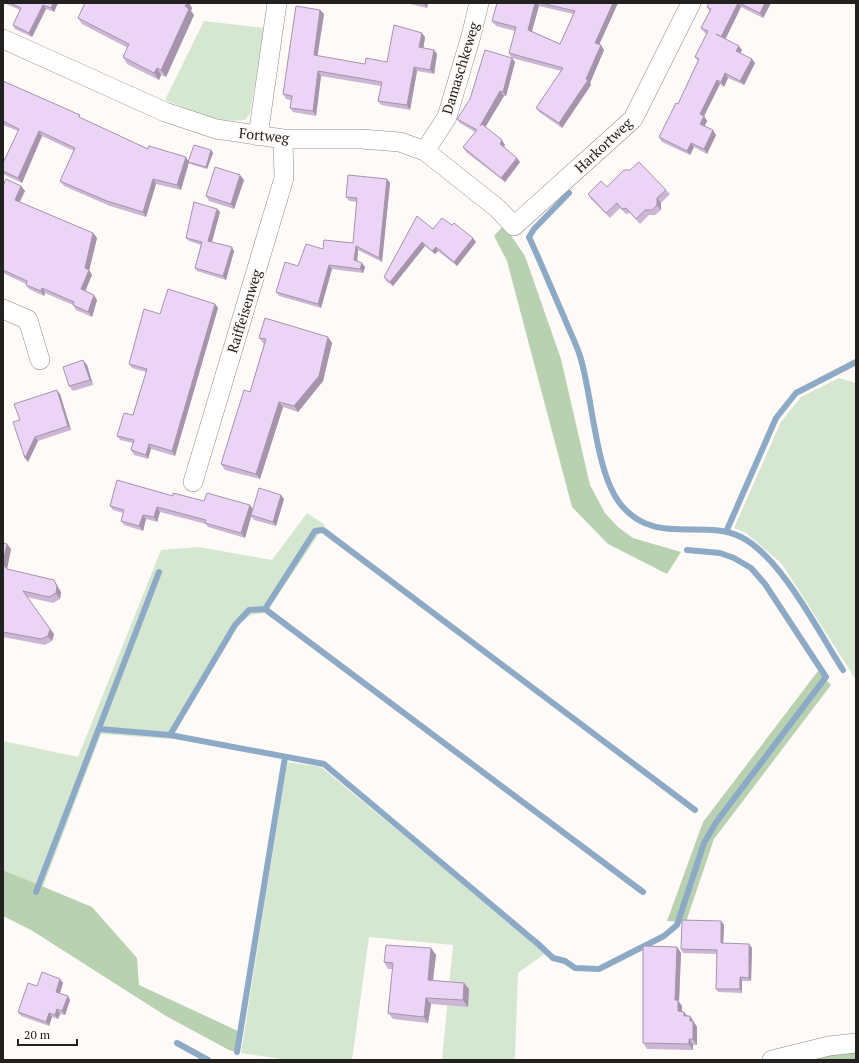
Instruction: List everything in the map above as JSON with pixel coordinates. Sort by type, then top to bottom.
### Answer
[{"type":"street","points":[[258,136],[277,3]]},
{"type":"street","name":"Damaschkeweg","points":[[425,151],[447,116],[471,36],[479,3]]},
{"type":"street","name":"Harkortweg","points":[[514,226],[633,119],[691,3]]},
{"type":"street","name":"Fortweg","points":[[3,39],[165,112],[216,129],[283,139],[361,138],[392,141],[400,142],[425,151],[498,208],[514,226]]},
{"type":"street","name":"Raiffeisenweg","points":[[193,482],[284,178],[283,139]]},
{"type":"street","points":[[3,309],[28,320],[40,360]]},
{"type":"street","points":[[772,1060],[829,1046],[856,1043]]},
{"type":"green space","points":[[204,21],[264,28],[250,114],[245,120],[234,121],[214,118],[165,100]]},
{"type":"green space","points":[[504,225],[525,256],[561,359],[590,485],[605,513],[618,527],[633,538],[681,552],[667,574],[608,544],[572,507],[507,261],[494,236]]},
{"type":"green space","points":[[839,378],[856,383],[856,680],[782,564],[746,533],[734,528],[781,422],[801,397]]},
{"type":"green space","points":[[307,513],[325,525],[266,613],[251,615],[239,624],[171,739],[101,734],[43,887],[3,870],[3,741],[78,757],[161,550],[199,547],[272,560]]},
{"type":"green space","points":[[818,671],[831,685],[714,839],[686,922],[667,921],[703,822]]},
{"type":"green space","points":[[287,762],[321,767],[546,953],[518,973],[515,1060],[442,1060],[453,945],[369,937],[352,1060],[287,1060],[241,1053]]},
{"type":"green space","points":[[3,870],[92,907],[137,958],[139,985],[238,1031],[236,1052],[229,1050],[166,1016],[31,930],[3,916]]},
{"type":"green space","points":[[856,1051],[856,1060],[805,1060]]},
{"type":"building","points":[[10,3],[53,3],[51,8],[43,5],[29,33],[13,25],[21,8]]},
{"type":"building","points":[[85,3],[187,3],[185,6],[189,9],[161,70],[157,68],[154,73],[123,57],[129,44],[78,18]]},
{"type":"building","points":[[497,3],[535,3],[528,30],[560,44],[575,11],[541,3],[613,3],[595,43],[601,45],[586,79],[588,80],[559,123],[536,108],[563,68],[509,53],[516,27],[492,21]]},
{"type":"building","points":[[709,3],[738,3],[721,37],[739,46],[736,51],[752,59],[740,81],[725,73],[721,82],[717,80],[700,114],[704,116],[700,124],[713,130],[704,149],[691,143],[687,151],[659,137],[676,103],[678,104],[699,59],[695,57],[708,31],[701,28],[711,9],[707,7]]},
{"type":"building","points":[[739,3],[765,3],[760,13]]},
{"type":"building","points":[[296,6],[320,10],[314,55],[365,64],[366,58],[387,62],[394,25],[422,33],[419,47],[434,50],[430,70],[414,67],[407,105],[378,101],[382,82],[318,71],[313,111],[290,108],[292,96],[283,94]]},
{"type":"building","points":[[485,50],[512,58],[503,92],[500,91],[480,126],[482,124],[502,140],[500,144],[517,158],[501,178],[463,147],[477,130],[457,119],[470,99]]},
{"type":"building","points":[[3,81],[80,115],[79,117],[148,149],[149,146],[186,157],[177,185],[153,179],[143,212],[107,201],[60,181],[75,148],[39,131],[18,178],[3,171],[3,163],[19,129],[3,121]]},
{"type":"building","points":[[194,145],[211,150],[206,167],[188,162]]},
{"type":"building","points":[[639,162],[666,190],[657,198],[657,205],[652,210],[645,210],[636,219],[626,208],[622,209],[617,203],[606,213],[588,194],[601,181],[607,187],[624,170],[630,170]]},
{"type":"building","points":[[215,167],[240,175],[231,204],[206,196]]},
{"type":"building","points":[[348,175],[387,179],[379,258],[356,246],[354,260],[362,263],[360,269],[329,265],[318,304],[276,292],[285,262],[298,266],[306,244],[323,249],[324,240],[353,243],[357,198],[346,197]]},
{"type":"building","points":[[6,179],[21,186],[15,200],[93,233],[85,268],[89,270],[81,289],[94,295],[88,312],[73,305],[74,302],[42,288],[41,291],[26,285],[27,281],[3,270],[3,186]]},
{"type":"building","points":[[194,202],[217,209],[208,241],[232,247],[223,276],[195,268],[202,242],[186,238]]},
{"type":"building","points":[[417,216],[433,229],[442,218],[452,225],[454,223],[473,238],[454,262],[436,247],[432,251],[422,242],[390,282],[384,277]]},
{"type":"building","points":[[168,289],[215,304],[172,451],[149,444],[146,455],[131,450],[134,440],[117,436],[124,413],[133,415],[147,369],[129,364],[144,309],[160,314]]},
{"type":"building","points":[[265,318],[328,337],[319,376],[294,406],[279,402],[256,474],[221,464],[244,390],[250,392],[266,339],[259,338]]},
{"type":"building","points":[[83,360],[90,380],[69,386],[63,367]]},
{"type":"building","points":[[57,390],[68,426],[35,437],[25,458],[13,422],[20,420],[14,404]]},
{"type":"building","points":[[117,480],[173,496],[173,493],[204,501],[207,493],[250,505],[241,533],[205,523],[206,520],[157,507],[154,517],[143,515],[139,526],[121,521],[124,510],[110,506]]},
{"type":"building","points":[[259,488],[281,495],[273,522],[251,515]]},
{"type":"building","points":[[3,543],[7,544],[3,563]]},
{"type":"building","points":[[3,564],[7,569],[54,580],[57,586],[56,593],[49,597],[23,591],[50,629],[48,636],[41,639],[3,632]]},
{"type":"building","points":[[682,920],[721,921],[721,943],[749,944],[749,978],[740,977],[740,989],[716,989],[717,950],[681,949]]},
{"type":"building","points":[[386,945],[431,948],[428,980],[464,983],[463,1000],[426,998],[424,1017],[388,1013],[393,963],[384,962]]},
{"type":"building","points":[[643,946],[677,947],[675,1000],[678,1000],[678,1011],[684,1012],[684,1016],[690,1016],[690,1021],[693,1021],[693,1039],[689,1039],[689,1044],[643,1043]]},
{"type":"building","points":[[42,972],[60,979],[56,992],[68,996],[62,1011],[57,1009],[55,1015],[49,1013],[46,1022],[18,1012],[28,983],[37,986]]},
{"type":"waterway","points":[[569,193],[534,229],[529,237],[580,356],[600,456],[613,492],[622,506],[635,518],[649,525],[664,528],[726,532],[741,537],[756,547],[770,561],[798,596],[843,670]]},
{"type":"waterway","points":[[726,532],[776,418],[796,393],[856,362]]},
{"type":"waterway","points":[[265,609],[315,531],[323,530],[695,810]]},
{"type":"waterway","points":[[536,942],[553,958],[565,961],[575,968],[599,969],[664,936],[677,925],[704,843],[717,821],[826,677],[765,584],[751,568],[734,558],[720,553],[687,550]]},
{"type":"waterway","points":[[36,892],[159,572]]},
{"type":"waterway","points":[[170,735],[235,625],[249,610],[265,609],[643,892]]},
{"type":"waterway","points":[[99,729],[170,735],[324,764],[538,944]]},
{"type":"waterway","points":[[237,1052],[285,757]]},
{"type":"waterway","points":[[177,1043],[208,1060]]}]
